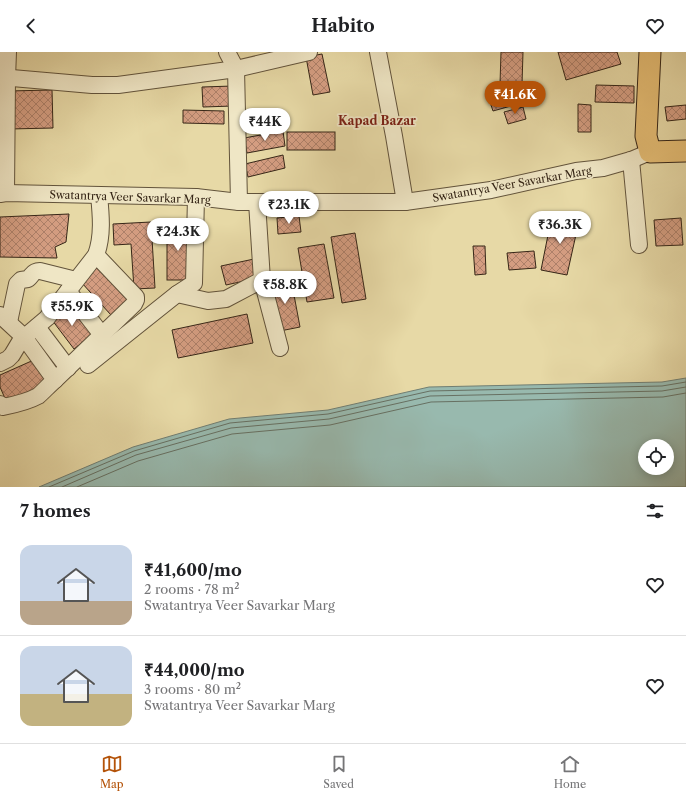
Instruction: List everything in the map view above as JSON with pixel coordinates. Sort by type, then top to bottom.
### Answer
[{"type":"main road","points":[[650,52],[646,136],[650,152]]},
{"type":"main road","name":"Swatantrya Veer Savarkar Marg","points":[[650,152],[686,154]]},
{"type":"street","points":[[3,194],[3,77],[8,52]]},
{"type":"street","points":[[227,52],[236,69],[239,202]]},
{"type":"street","points":[[3,77],[92,85],[118,84],[236,69],[309,52]]},
{"type":"street","points":[[378,52],[405,202]]},
{"type":"street","name":"Swatantrya Veer Savarkar Marg","points":[[3,194],[196,197],[239,202],[405,202],[491,190],[576,171],[603,168],[631,160],[650,152]]},
{"type":"street","points":[[631,160],[639,245]]},
{"type":"street","points":[[0,363],[8,359],[21,340],[47,318],[96,255],[99,247],[101,217],[99,195]]},
{"type":"street","points":[[88,365],[177,294],[194,283],[196,197]]},
{"type":"street","points":[[258,202],[262,280],[280,348]]},
{"type":"street","points":[[0,404],[3,406],[8,406],[30,400],[37,396],[134,304],[136,297],[96,255]]},
{"type":"street","points":[[55,380],[24,337],[4,318],[17,284],[21,280],[28,279],[36,271],[40,271],[72,286],[102,335]]},
{"type":"street","points":[[177,294],[208,302],[226,299],[262,280]]},
{"type":"street","points":[[37,327],[68,368]]},
{"type":"water","points":[[686,378],[686,487],[39,487],[133,447],[229,419],[328,410],[429,387],[662,382]]},
{"type":"building","points":[[501,52],[523,52],[522,84],[500,84]]},
{"type":"building","points":[[558,52],[617,52],[621,64],[566,80]]},
{"type":"building","points":[[322,54],[330,92],[313,95],[306,57]]},
{"type":"building","points":[[596,85],[634,86],[634,103],[595,102]]},
{"type":"building","points":[[233,86],[233,106],[203,107],[202,87]]},
{"type":"building","points":[[52,90],[53,128],[9,129],[8,91]]},
{"type":"building","points":[[515,92],[518,104],[493,111],[489,99]]},
{"type":"building","points":[[578,104],[591,105],[591,132],[578,132]]},
{"type":"building","points":[[686,105],[686,119],[667,121],[665,107]]},
{"type":"building","points":[[523,107],[526,119],[508,124],[504,112]]},
{"type":"building","points":[[183,110],[224,111],[224,124],[183,123]]},
{"type":"building","points":[[283,131],[285,146],[247,153],[244,138]]},
{"type":"building","points":[[287,132],[335,132],[335,150],[287,150]]},
{"type":"building","points":[[283,155],[285,168],[248,177],[245,164]]},
{"type":"building","points":[[69,214],[66,242],[55,247],[57,258],[0,257],[0,217]]},
{"type":"building","points":[[552,215],[579,221],[567,275],[541,270]]},
{"type":"building","points":[[299,216],[301,232],[278,234],[277,218]]},
{"type":"building","points":[[681,218],[683,245],[656,246],[654,220]]},
{"type":"building","points":[[151,222],[155,288],[134,289],[131,244],[114,245],[113,224]]},
{"type":"building","points":[[167,223],[188,223],[188,280],[167,280]]},
{"type":"building","points":[[355,233],[366,299],[342,303],[331,237]]},
{"type":"building","points":[[324,244],[334,298],[307,302],[298,248]]},
{"type":"building","points":[[473,246],[485,246],[486,274],[475,275]]},
{"type":"building","points":[[534,251],[536,268],[509,270],[507,253]]},
{"type":"building","points":[[254,259],[258,278],[226,285],[221,266]]},
{"type":"building","points":[[101,264],[134,301],[126,303],[111,315],[81,282]]},
{"type":"building","points":[[291,279],[300,327],[280,331],[271,282]]},
{"type":"building","points":[[69,305],[93,334],[74,349],[52,320]]},
{"type":"building","points":[[247,314],[253,343],[178,358],[172,330]]},
{"type":"building","points":[[36,359],[47,385],[7,403],[0,387],[0,375]]},
{"type":"district","name":"Kapad Bazar","points":[[377,120]]}]
